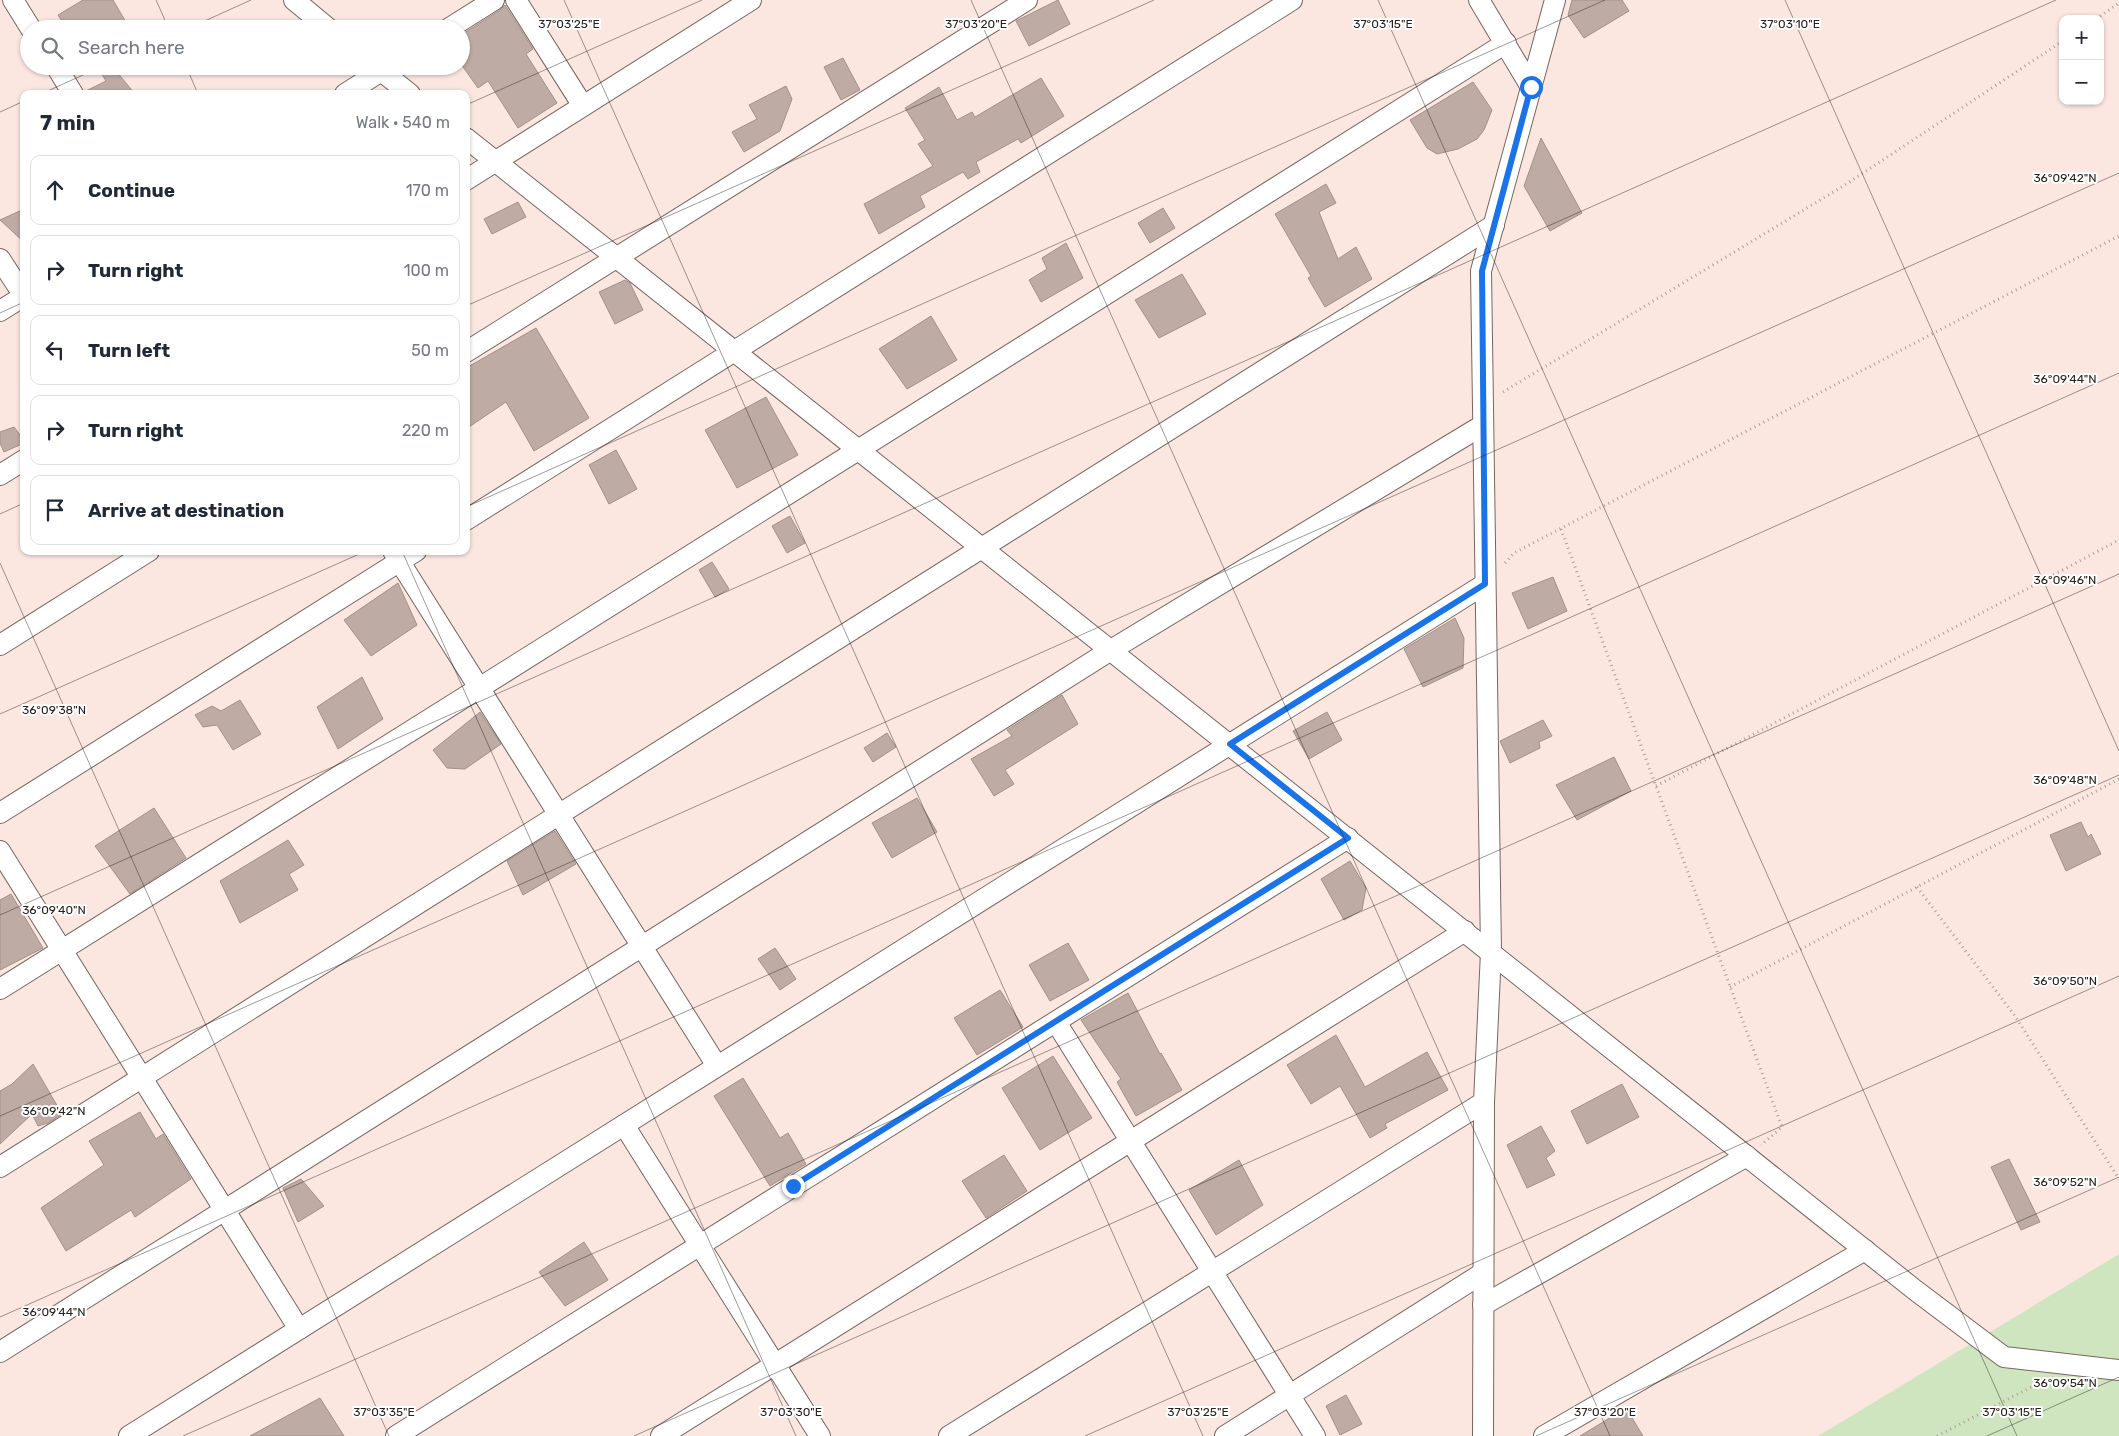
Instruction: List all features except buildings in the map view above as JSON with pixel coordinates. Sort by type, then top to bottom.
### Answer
[{"type":"street","points":[[13,0],[25,20]]},
{"type":"street","points":[[294,0],[318,20]]},
{"type":"street","points":[[462,20],[494,0]]},
{"type":"street","points":[[516,0],[583,106]]},
{"type":"street","points":[[470,177],[751,0]]},
{"type":"street","points":[[470,350],[1028,0]]},
{"type":"street","points":[[470,517],[1292,0]]},
{"type":"street","points":[[1479,0],[1531,87]]},
{"type":"street","points":[[1483,1436],[1484,1102],[1490,952],[1482,271],[1555,0]]},
{"type":"street","points":[[0,990],[1506,43]]},
{"type":"street","points":[[61,75],[71,90]]},
{"type":"street","points":[[351,90],[372,75]]},
{"type":"street","points":[[390,75],[406,90]]},
{"type":"street","points":[[470,141],[1865,1250],[2004,1357],[2119,1370]]},
{"type":"street","points":[[0,1167],[1494,225]]},
{"type":"street","points":[[0,259],[20,290]]},
{"type":"street","points":[[0,311],[20,298]]},
{"type":"street","points":[[0,1352],[1111,650],[1483,425]]},
{"type":"street","points":[[0,475],[20,462]]},
{"type":"street","points":[[0,645],[143,555]]},
{"type":"street","points":[[0,813],[403,555],[480,688],[717,1066]]},
{"type":"street","points":[[128,1436],[1485,584]]},
{"type":"street","points":[[396,1436],[1348,838]]},
{"type":"street","points":[[0,851],[299,1329]]},
{"type":"street","points":[[661,1436],[1465,931]]},
{"type":"street","points":[[1056,1022],[1315,1436]]},
{"type":"street","points":[[949,1436],[1213,1273],[1484,1102]]},
{"type":"street","points":[[624,1125],[820,1436]]},
{"type":"street","points":[[1484,1305],[1747,1156]]},
{"type":"street","points":[[1544,1436],[1865,1250]]},
{"type":"street","points":[[1225,1436],[1483,1273]]},
{"type":"path","points":[[2102,15],[2119,3]]},
{"type":"path","points":[[1483,404],[1845,185],[2059,44]]},
{"type":"path","points":[[1485,584],[1514,554],[2119,236]]},
{"type":"path","points":[[1561,529],[1782,1127],[1747,1156]]},
{"type":"path","points":[[1656,786],[2119,540]]},
{"type":"path","points":[[1730,987],[2119,779]]},
{"type":"path","points":[[1916,887],[2016,1016],[2119,1179]]},
{"type":"path","points":[[1938,1436],[2074,1365]]},
{"type":"green space","points":[[2119,1254],[2119,1436],[1818,1436]]},
{"type":"route","points":[[793,1186],[1348,838],[1230,744],[1485,584],[1482,271],[1531,87]]}]
